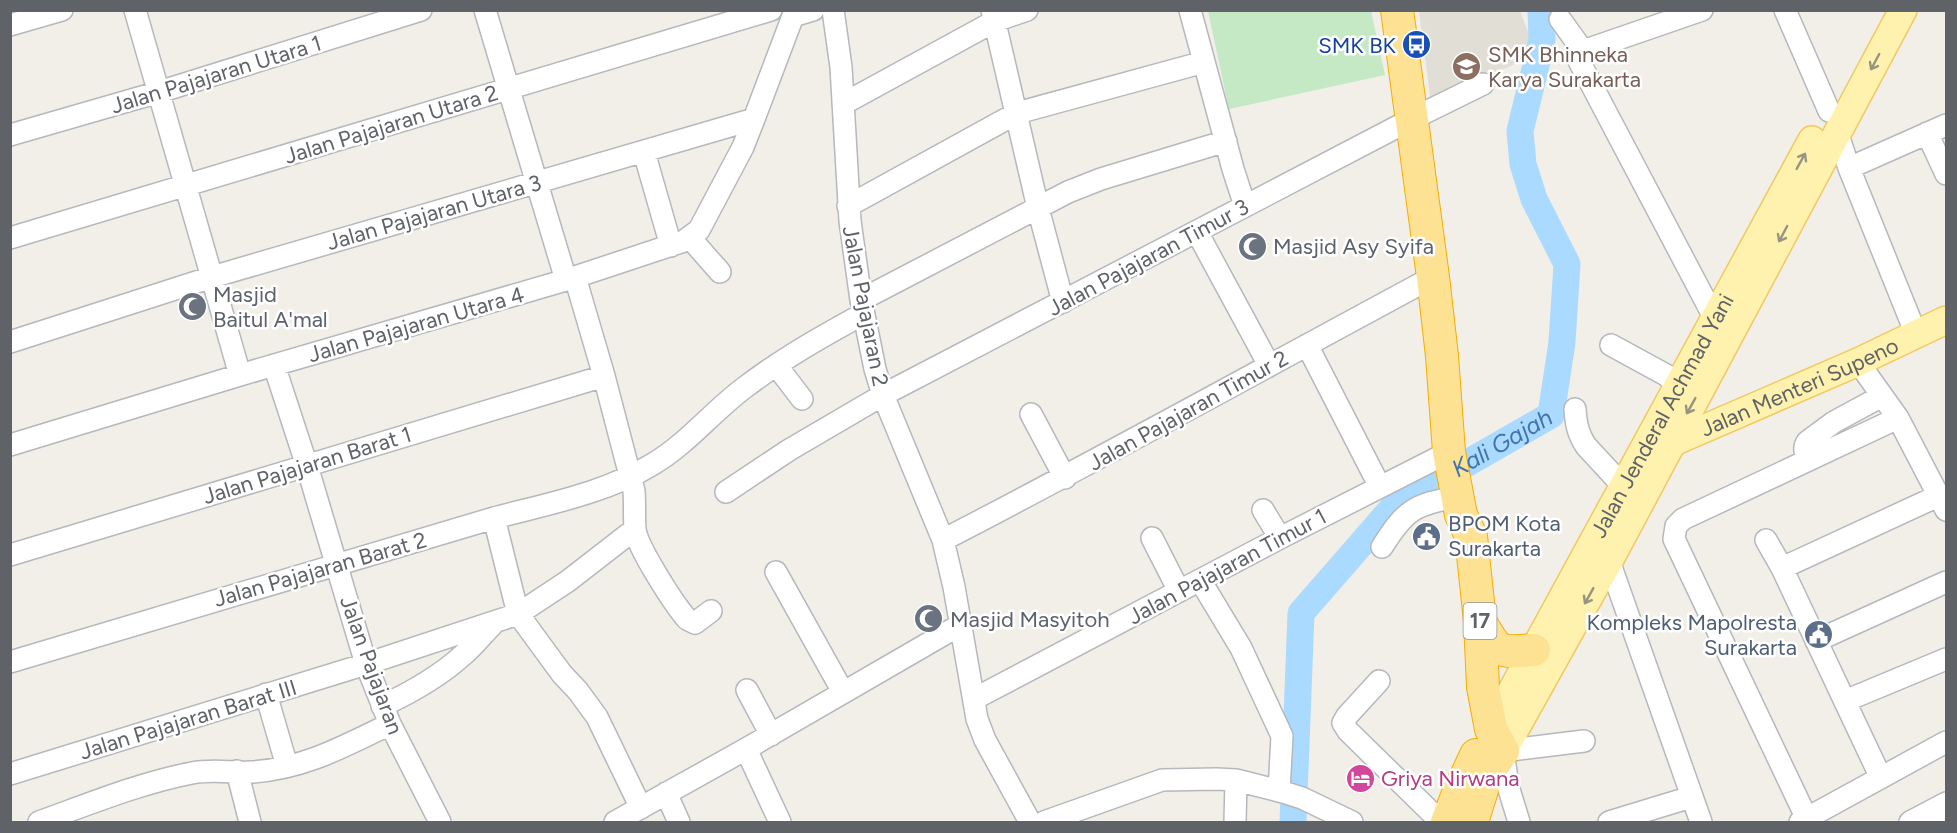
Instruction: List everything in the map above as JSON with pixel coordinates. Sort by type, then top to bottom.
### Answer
[{"type":"highway","name":"17","points":[[1397,10],[1433,277],[1455,482],[1454,545],[1466,681],[1493,759]]},
{"type":"highway","name":"17","points":[[1455,482],[1471,536],[1484,687],[1493,759]]},
{"type":"highway","name":"17","points":[[1480,621],[1493,644],[1501,650],[1512,652],[1534,650]]},
{"type":"highway","name":"Jalan Jenderal Achmad Yani","points":[[1448,822],[1457,796],[1493,759]]},
{"type":"highway","name":"Jalan Jenderal Achmad Yani","points":[[1472,822],[1493,759]]},
{"type":"main road","name":"Jalan Jenderal Achmad Yani","points":[[1493,759],[1534,650],[1624,488],[1659,443],[1833,122],[1882,10]]},
{"type":"main road","name":"Jalan Jenderal Achmad Yani","points":[[1493,759],[1609,561],[1659,443],[1679,386],[1715,319],[1903,10]]},
{"type":"main road","name":"Jalan Menteri Supeno","points":[[1659,443],[1858,362],[1947,320]]},
{"type":"street","points":[[10,25],[62,10]]},
{"type":"street","points":[[135,10],[240,375]]},
{"type":"street","name":"Jalan Pajajaran Utara 1","points":[[10,135],[159,92],[421,10]]},
{"type":"street","points":[[485,10],[537,182],[604,376],[630,477],[636,507],[635,529],[647,559],[687,619],[695,623],[711,611]]},
{"type":"street","name":"Jalan Pajajaran Utara 2","points":[[10,238],[771,10]]},
{"type":"street","name":"Jalan Pajajaran 2","points":[[833,10],[841,67],[848,206],[862,307],[883,395],[943,540],[977,719],[985,740],[1030,822]]},
{"type":"street","points":[[843,104],[994,16],[1027,10]]},
{"type":"street","points":[[1190,10],[1245,206]]},
{"type":"street","points":[[1785,10],[1833,122],[1849,168],[1916,334]]},
{"type":"street","points":[[1581,56],[1658,17],[1698,11]]},
{"type":"street","points":[[681,242],[700,228],[743,147],[797,12]]},
{"type":"street","points":[[994,16],[1038,208],[1063,302]]},
{"type":"street","points":[[1560,19],[1715,319]]},
{"type":"street","points":[[848,206],[1017,113],[1204,62]]},
{"type":"street","name":"Jalan Pajajaran Timur 3","points":[[726,492],[789,450],[883,395],[1483,84]]},
{"type":"street","name":"Jalan Pajajaran Utara 3","points":[[10,342],[212,278],[754,119]]},
{"type":"street","points":[[1849,168],[1947,125]]},
{"type":"street","points":[[1927,133],[1947,174]]},
{"type":"street","name":"Jalan Pajajaran Barat 2","points":[[10,662],[337,564],[555,502],[630,477],[655,464],[680,445],[742,389],[862,307],[1068,192],[1101,179],[1226,141]]},
{"type":"street","points":[[644,152],[681,242],[720,272]]},
{"type":"street","points":[[1197,232],[1269,365]]},
{"type":"street","name":"Jalan Pajajaran Utara 4","points":[[10,445],[570,278],[681,242]]},
{"type":"street","name":"Jalan Pajajaran Timur 2","points":[[943,540],[1065,477],[1433,277]]},
{"type":"street","points":[[1307,345],[1380,487]]},
{"type":"street","points":[[1611,345],[1666,375],[1679,386]]},
{"type":"street","points":[[1782,568],[1942,503],[1898,418],[1858,362]]},
{"type":"street","name":"Jalan Pajajaran","points":[[274,365],[307,466],[366,664],[386,715],[440,822]]},
{"type":"street","points":[[776,365],[802,399]]},
{"type":"street","name":"Jalan Pajajaran Barat 1","points":[[10,555],[604,376]]},
{"type":"street","points":[[1809,459],[1804,451],[1807,442],[1834,422],[1882,396]]},
{"type":"street","points":[[1575,409],[1576,428],[1581,439],[1624,488]]},
{"type":"street","points":[[1031,414],[1065,477]]},
{"type":"street","points":[[1898,418],[1683,519],[1676,526],[1674,539],[1804,821],[1947,742]]},
{"type":"street","points":[[1382,547],[1411,510],[1433,501],[1455,482]]},
{"type":"street","name":"Jalan Pajajaran Timur 1","points":[[974,699],[1380,487],[1455,482]]},
{"type":"street","points":[[1263,510],[1280,538]]},
{"type":"street","points":[[494,518],[518,614],[597,717],[641,808]]},
{"type":"street","name":"Jalan Pajajaran Barat III","points":[[10,774],[366,664],[518,614],[568,581],[635,529]]},
{"type":"street","points":[[1152,537],[1179,591]]},
{"type":"street","points":[[1766,540],[1782,568],[1881,777]]},
{"type":"street","points":[[1609,561],[1701,822]]},
{"type":"street","points":[[776,572],[843,692]]},
{"type":"street","points":[[1200,580],[1241,648],[1282,736],[1288,794]]},
{"type":"street","points":[[1816,641],[1947,582]]},
{"type":"street","points":[[39,822],[67,818],[99,800],[193,773],[218,770],[252,772],[315,760],[386,715],[402,697],[445,670],[464,655],[493,623]]},
{"type":"street","points":[[615,822],[771,735],[960,625]]},
{"type":"street","points":[[1845,701],[1947,659]]},
{"type":"street","points":[[1379,681],[1343,723],[1348,732],[1441,822]]},
{"type":"street","points":[[747,690],[771,735]]},
{"type":"street","points":[[266,694],[287,766]]},
{"type":"street","points":[[1519,822],[1493,759],[1584,741]]},
{"type":"street","points":[[746,749],[780,822]]},
{"type":"street","points":[[237,771],[250,822]]},
{"type":"street","points":[[1044,822],[1075,817],[1162,780],[1236,780],[1288,794],[1352,822]]},
{"type":"street","points":[[1235,822],[1236,780]]},
{"type":"street","points":[[666,793],[679,822]]},
{"type":"street","points":[[1609,822],[1691,797]]},
{"type":"street","points":[[1910,822],[1947,803]]},
{"type":"street","points":[[1941,822],[1947,820]]},
{"type":"shaded area","name":"SMK Bhinneka Karya Surakarta","points":[[1419,11],[1520,11],[1532,42],[1530,57],[1487,77],[1432,111]]},
{"type":"green space","points":[[1208,11],[1371,11],[1385,75],[1229,109]]},
{"type":"waterway","name":"Kali Gajah","points":[[1293,822],[1301,613],[1396,504],[1551,415],[1562,342],[1567,264],[1534,199],[1523,164],[1520,131],[1542,40],[1541,10]]},
{"type":"place","name":"SMK BK","points":[[1417,45]]},
{"type":"place","name":"SMK Bhinneka Karya Surakarta","points":[[1467,67]]},
{"type":"place","name":"Masjid Asy Syifa","points":[[1252,246]]},
{"type":"place","name":"Masjid Baitul A'mal","points":[[192,307]]},
{"type":"place","name":"BPOM Kota Surakarta","points":[[1427,536]]},
{"type":"place","name":"Masjid Masyitoh","points":[[929,619]]},
{"type":"place","name":"Kompleks Mapolresta Surakarta","points":[[1818,635]]},
{"type":"place","name":"Griya Nirwana","points":[[1360,778]]}]
